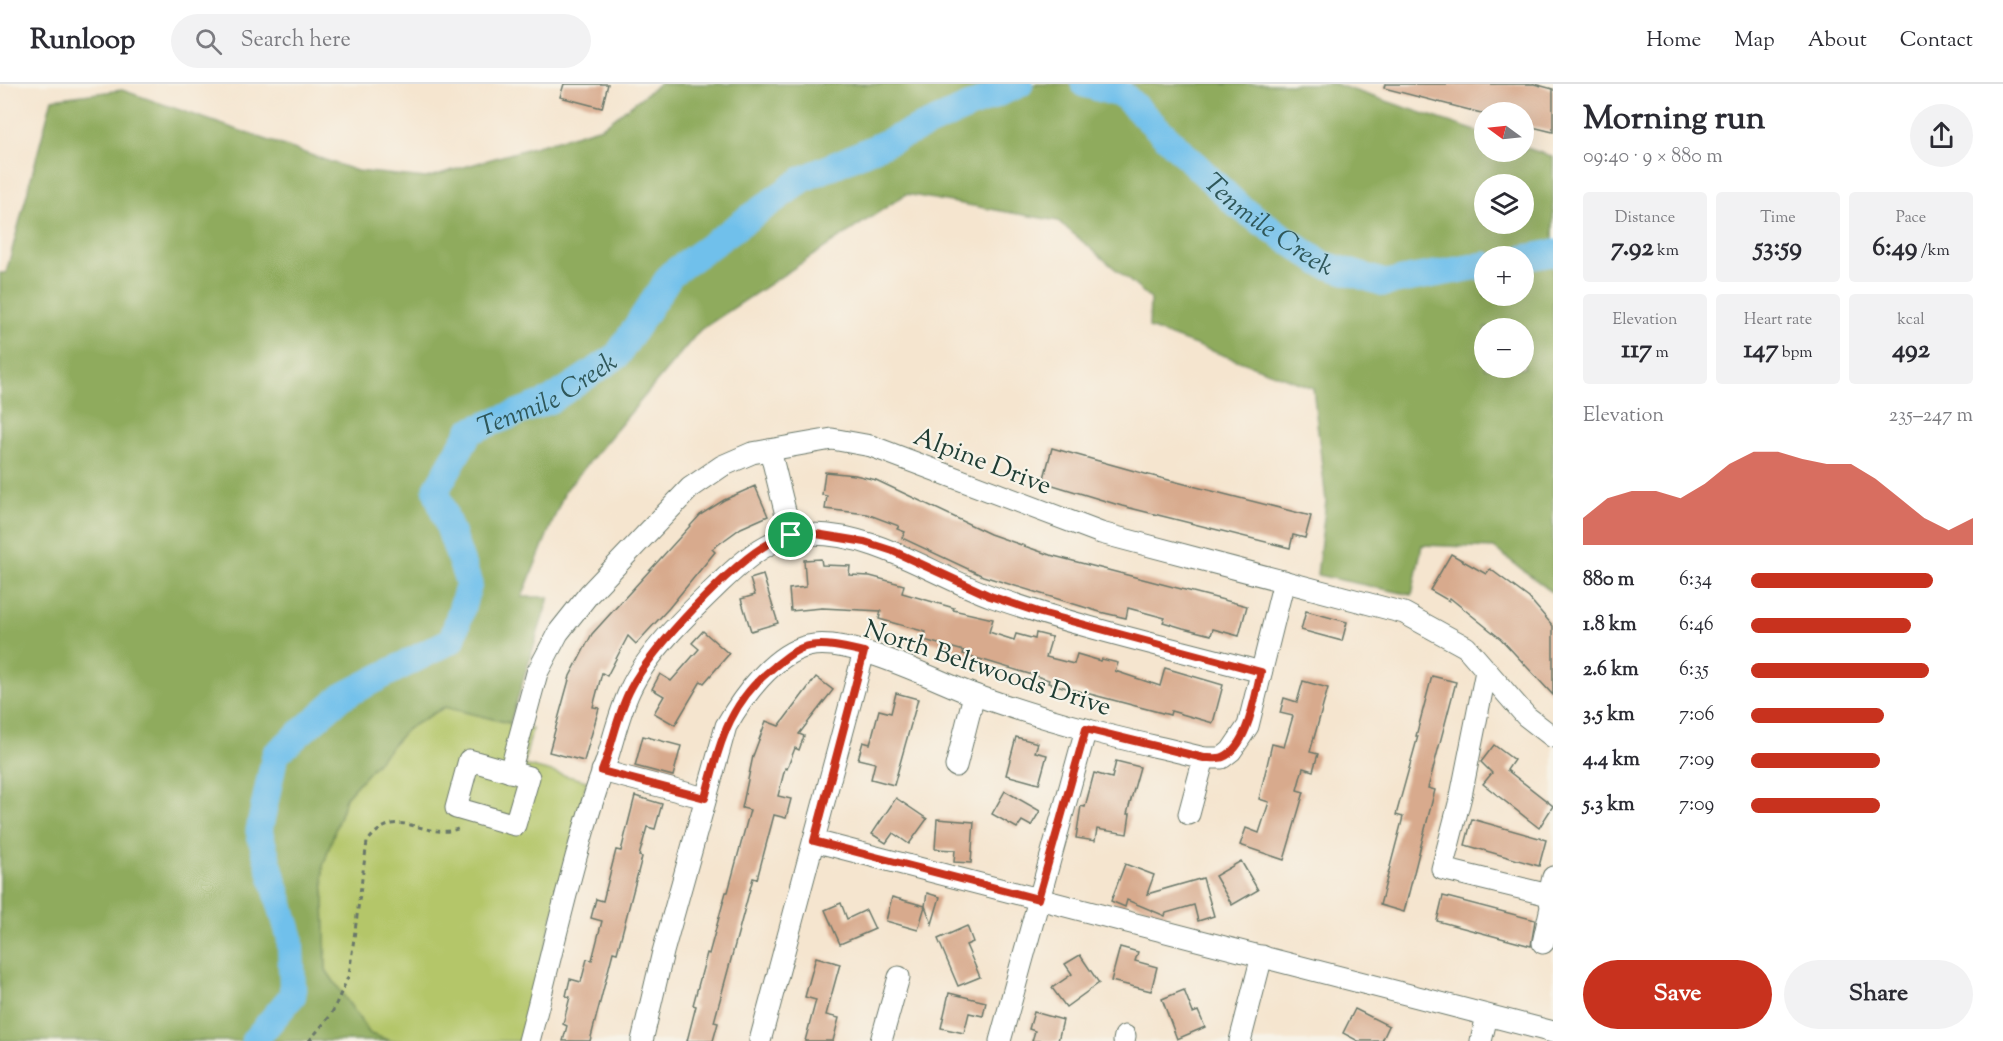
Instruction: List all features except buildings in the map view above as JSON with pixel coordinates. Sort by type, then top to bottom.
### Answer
[{"type":"street","name":"Alpine Drive","points":[[510,772],[537,673],[558,633],[589,594],[690,488],[722,466],[752,453],[832,439],[872,446],[1101,533],[1404,613],[1466,647],[1526,716],[1553,737]]},
{"type":"street","points":[[770,450],[791,535]]},
{"type":"street","points":[[529,1041],[602,771],[630,689],[643,668],[707,597],[746,558],[770,543],[791,535],[810,533],[865,542],[893,551],[990,596],[1041,613],[1261,672]]},
{"type":"street","name":"North Beltwoods Drive","points":[[642,1041],[726,726],[742,697],[789,655],[808,646],[831,645],[864,652],[974,695],[1086,729],[1204,758],[1222,758],[1231,751],[1248,726],[1284,581]]},
{"type":"street","points":[[760,1041],[864,652]]},
{"type":"street","points":[[1486,671],[1461,796],[1442,869],[1551,886],[1551,907],[1543,943]]},
{"type":"street","points":[[956,766],[974,695]]},
{"type":"street","points":[[1000,1041],[1086,729]]},
{"type":"street","points":[[1189,814],[1204,758]]},
{"type":"street","points":[[469,760],[510,772],[528,777],[515,825],[456,808],[469,760]]},
{"type":"street","points":[[602,771],[705,798]]},
{"type":"street","points":[[814,841],[1553,1032]]},
{"type":"street","points":[[1240,1041],[1262,956]]},
{"type":"street","points":[[881,1041],[899,977]]},
{"type":"street","points":[[1481,1041],[1487,1016]]},
{"type":"path","points":[[309,1041],[331,1015],[349,975],[367,842],[378,828],[394,823],[453,831],[460,828],[472,812]]},
{"type":"green space","points":[[659,84],[1335,84],[1474,130],[1474,162],[1534,162],[1534,150],[1553,157],[1553,593],[1494,548],[1422,545],[1412,595],[1317,575],[1326,501],[1313,388],[1149,328],[1150,298],[1058,221],[906,194],[700,330],[565,491],[522,597],[549,597],[510,723],[444,707],[407,729],[346,797],[323,866],[326,970],[370,1034],[391,1041],[0,1041],[0,273],[6,273],[52,99],[122,90],[357,171],[426,178],[602,127]]},
{"type":"green space","points":[[445,707],[532,729],[524,765],[587,781],[522,1041],[391,1041],[370,1034],[326,970],[323,866],[346,797],[407,729]]},
{"type":"waterway","name":"Tenmile Creek","points":[[254,1041],[293,995],[290,937],[259,831],[275,755],[341,697],[452,640],[469,584],[436,490],[470,431],[551,400],[617,356],[671,274],[803,179],[1020,84]]},
{"type":"waterway","name":"Tenmile Creek","points":[[1084,84],[1123,95],[1238,206],[1322,264],[1385,283],[1474,267]]},
{"type":"waterway","name":"Tenmile Creek","points":[[1534,256],[1553,253]]},
{"type":"route","points":[[810,533],[841,536],[865,542],[893,551],[941,576],[990,596],[1041,613],[1261,672],[1248,726],[1231,751],[1222,758],[1204,758],[1086,729],[1038,899],[915,865],[814,841],[864,652],[831,645],[808,646],[789,655],[764,675],[742,697],[726,726],[705,798],[602,771],[630,689],[643,668],[660,647],[746,558],[770,543],[791,535],[810,533]]}]
